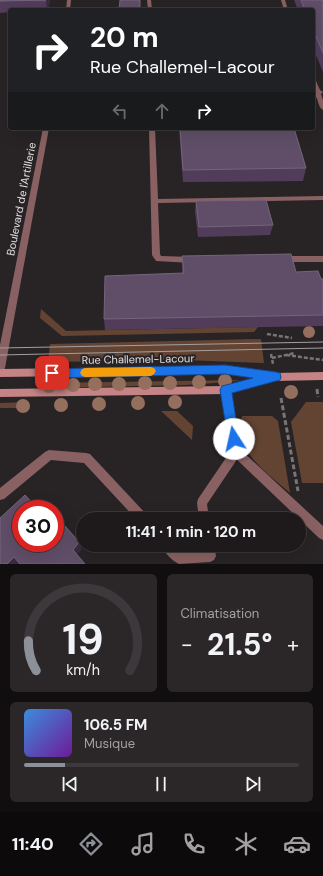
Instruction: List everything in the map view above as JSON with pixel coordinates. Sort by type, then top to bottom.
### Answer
[{"type":"street","points":[[316,93],[323,108]]},
{"type":"street","name":"Boulevard de l'Artillerie","points":[[0,368],[46,130]]},
{"type":"street","points":[[152,130],[156,255],[159,259],[167,261],[198,260]]},
{"type":"street","points":[[155,200],[323,198]]},
{"type":"street","points":[[276,259],[323,258]]},
{"type":"street","name":"Rue Challemel-Lacour","points":[[0,373],[225,370],[276,377],[323,376]]},
{"type":"street","name":"Rue Challemel-Lacour","points":[[0,393],[226,390],[276,377]]},
{"type":"street","points":[[226,390],[236,452],[299,512]]},
{"type":"street","points":[[203,512],[202,503],[236,452]]},
{"type":"street","points":[[0,495],[49,455],[86,458],[136,512]]},
{"type":"street","points":[[306,519],[323,534]]},
{"type":"street","points":[[173,552],[179,558],[210,556],[209,552]]},
{"type":"path","points":[[267,334],[292,338]]},
{"type":"path","points":[[272,358],[295,352]]},
{"type":"path","points":[[271,354],[273,364]]},
{"type":"path","points":[[286,355],[323,360]]},
{"type":"path","points":[[317,389],[318,398]]},
{"type":"path","points":[[281,398],[301,512]]},
{"type":"shaded area","points":[[41,309],[66,331],[258,327],[254,332],[62,336],[40,318]]},
{"type":"shaded area","points":[[261,339],[264,363],[184,360],[48,362],[50,344]]},
{"type":"shaded area","points":[[240,380],[185,385],[45,388],[46,383]]},
{"type":"shaded area","points":[[29,402],[29,408],[0,408],[0,403]]},
{"type":"shaded area","points":[[306,402],[323,402],[323,483],[302,483],[291,422]]},
{"type":"shaded area","points":[[161,411],[177,411],[193,426],[192,440]]},
{"type":"shaded area","points":[[242,416],[272,416],[278,421],[290,493],[254,460],[247,450],[242,440],[240,429]]},
{"type":"building","points":[[0,0],[46,0],[0,1]]},
{"type":"building","points":[[120,0],[140,0],[140,8],[119,8]]},
{"type":"building","points":[[301,0],[323,0],[323,53],[315,34],[315,8],[304,8]]},
{"type":"building","points":[[180,130],[295,130],[306,168],[183,170]]},
{"type":"building","points":[[266,200],[273,225],[199,227],[196,201]]},
{"type":"building","points":[[291,254],[296,272],[318,271],[321,279],[323,279],[323,315],[104,319],[105,276],[184,273],[182,256]]},
{"type":"building","points":[[25,495],[30,500],[20,500]]},
{"type":"building","points":[[12,507],[12,552],[64,552],[64,525],[76,539],[76,546],[73,550],[85,564],[20,564],[14,557],[7,564],[0,564],[0,518]]},
{"type":"tram line","points":[[0,348],[323,342]]},
{"type":"tram line","points":[[0,355],[323,348]]},
{"type":"slow traffic","points":[[85,373],[151,371]]},
{"type":"route","points":[[52,373],[225,370],[276,377],[226,390],[234,439]]}]
